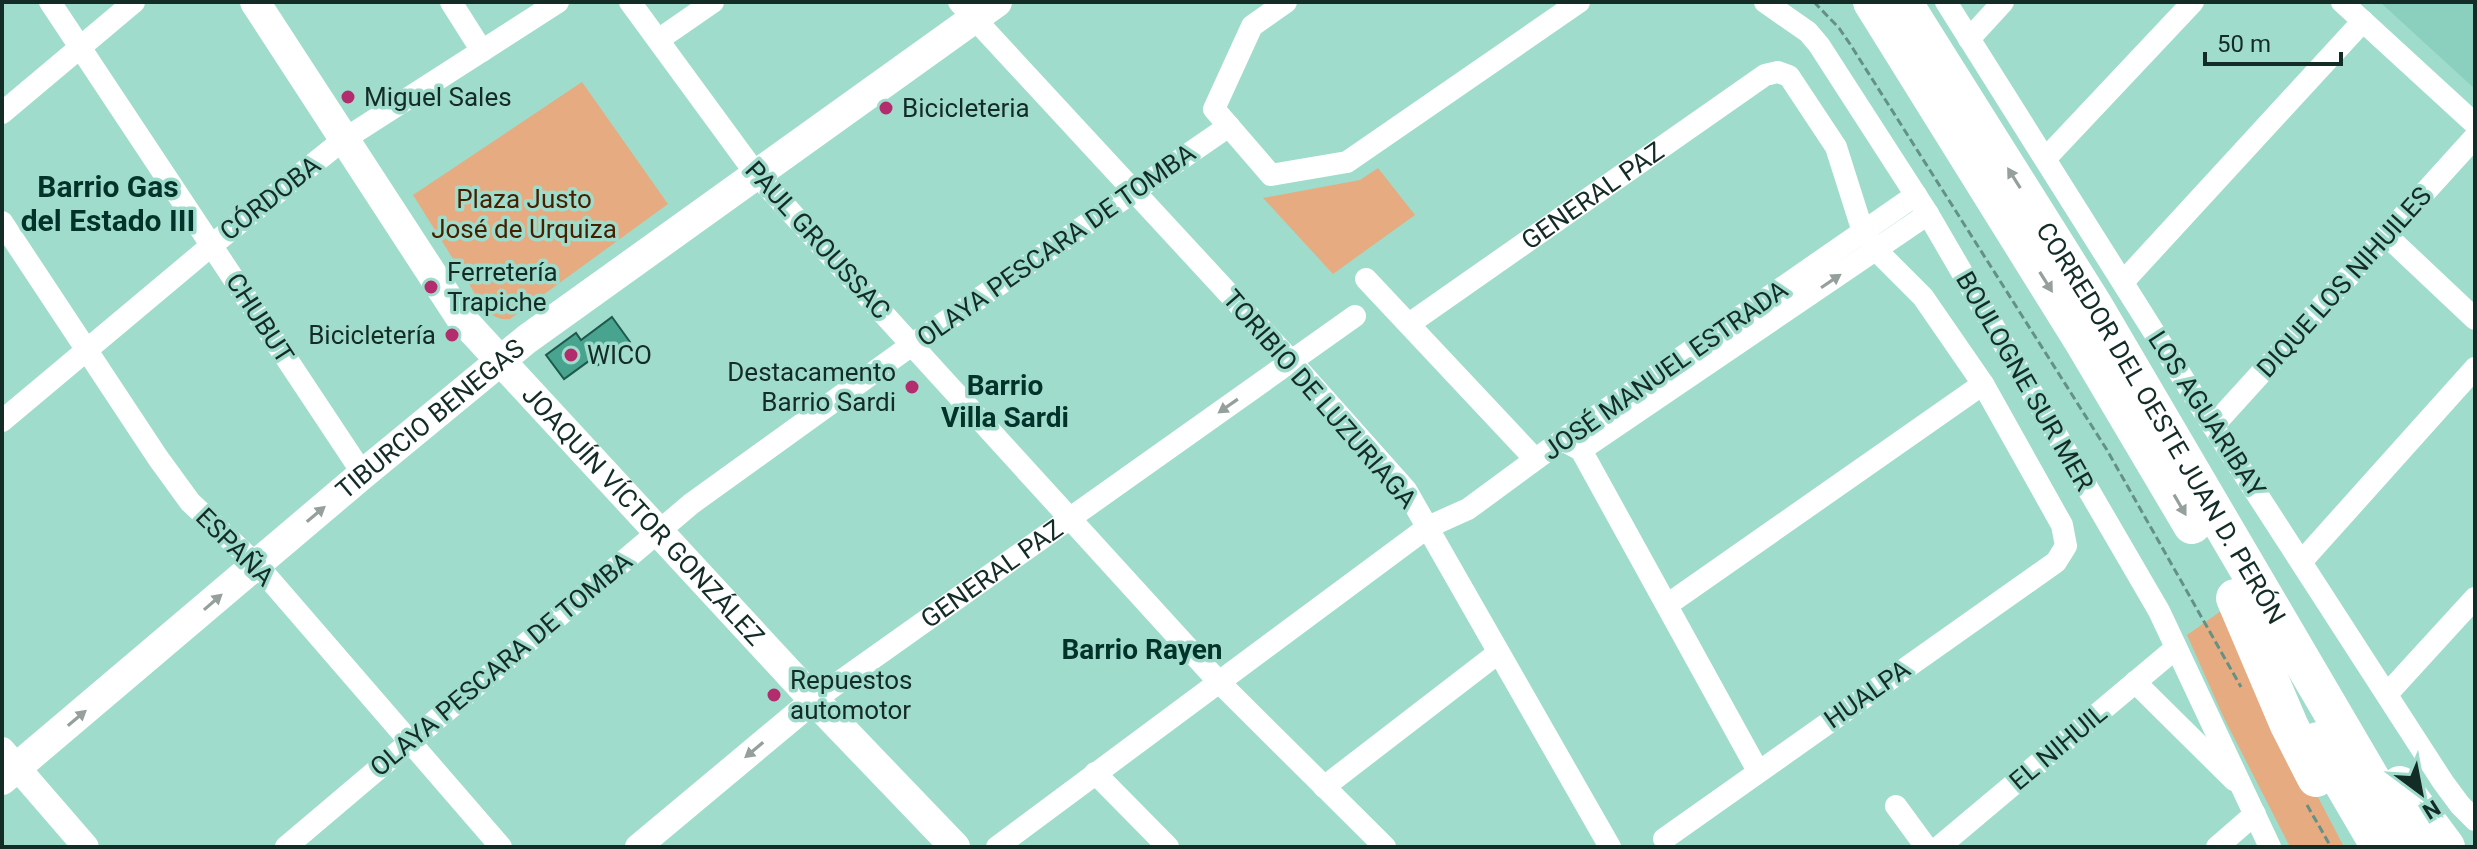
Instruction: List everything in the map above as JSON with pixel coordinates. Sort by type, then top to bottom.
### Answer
[{"type":"highway","points":[[1845,2],[1913,97],[1964,149]]},
{"type":"highway","name":"CORREDOR DEL OESTE JUAN D. PERÓN","points":[[1872,2],[2091,355],[2411,847]]},
{"type":"highway","name":"CORREDOR DEL OESTE JUAN D. PERÓN","points":[[1918,7],[2094,306],[2380,847]]},
{"type":"highway","points":[[2244,589],[2289,725],[2351,847]]},
{"type":"highway","points":[[2244,589],[2446,847]]},
{"type":"main road","name":"JOAQUÍN VÍCTOR GONZÁLEZ","points":[[255,2],[444,294],[472,332],[955,847]]},
{"type":"main road","name":"TIBURCIO BENEGAS","points":[[7,766],[257,565],[500,361],[756,174],[966,11],[997,2]]},
{"type":"street","name":"CHUBUT","points":[[50,2],[363,474]]},
{"type":"street","points":[[2,113],[134,2]]},
{"type":"street","points":[[451,2],[482,51]]},
{"type":"street","name":"CÓRDOBA","points":[[2,421],[343,140],[558,2]]},
{"type":"street","name":"PAUL GROUSSAC","points":[[630,2],[756,174],[1218,681],[1385,847]]},
{"type":"street","points":[[658,40],[713,2]]},
{"type":"street","points":[[1286,2],[1252,26],[1214,109],[1271,175],[1347,162],[1579,2]]},
{"type":"street","name":"BOULOGNE SUR MER","points":[[1765,2],[1808,32],[1819,45],[1922,205],[2159,611],[2270,847]]},
{"type":"street","points":[[1969,39],[2003,2]]},
{"type":"street","points":[[2046,158],[2193,2]]},
{"type":"street","points":[[2342,2],[2475,124]]},
{"type":"street","name":"LOS AGUARIBAY","points":[[1918,7],[1969,39],[2213,426],[2443,782],[2475,820]]},
{"type":"street","name":"TORIBIO DE LUZURIAGA","points":[[966,11],[1135,191],[1406,490],[1610,847]]},
{"type":"street","points":[[2123,282],[2363,21]]},
{"type":"street","name":"GENERAL PAZ","points":[[1409,324],[1765,75],[1778,72],[1789,76],[1836,147],[1870,241]]},
{"type":"street","name":"OLAYA PESCARA DE TOMBA","points":[[286,847],[629,557],[658,529],[913,344],[1229,126]]},
{"type":"street","name":"DIQUE LOS NIHUILES","points":[[2213,426],[2475,137]]},
{"type":"street","name":"JOSÉ MANUEL ESTRADA","points":[[1428,527],[1468,509],[1535,459],[1571,445],[1922,205]]},
{"type":"street","name":"ESPAÑA","points":[[2,222],[190,502],[257,565],[501,847]]},
{"type":"street","points":[[2387,236],[2475,319]]},
{"type":"street","points":[[1667,605],[1983,384],[1923,297],[1870,241]]},
{"type":"street","points":[[1366,279],[1535,459]]},
{"type":"street","name":"GENERAL PAZ","points":[[638,847],[814,700],[1355,316]]},
{"type":"street","points":[[2302,561],[2475,368]]},
{"type":"street","name":"HUALPA","points":[[1664,839],[2056,562],[2066,546],[2062,525],[1983,384]]},
{"type":"street","points":[[1571,445],[1667,605],[1758,771]]},
{"type":"street","points":[[997,847],[1428,527]]},
{"type":"street","points":[[2388,693],[2475,598]]},
{"type":"street","name":"EL NIHUIL","points":[[1939,847],[2176,648]]},
{"type":"street","points":[[1324,787],[1498,653]]},
{"type":"street","name":"BOULOGNE SUR MER","points":[[2135,682],[2243,789]]},
{"type":"street","points":[[7,766],[86,847]]},
{"type":"street","points":[[1095,773],[1168,847]]},
{"type":"street","points":[[1896,806],[1926,847]]},
{"type":"street","points":[[2217,847],[2255,814]]},
{"type":"path","points":[[1814,2],[1850,44],[2107,450],[2242,690]]},
{"type":"path","points":[[2303,797],[2331,847]]},
{"type":"shaded area","points":[[2380,2],[2475,2],[2475,89]]},
{"type":"green space","name":"Plaza Justo José de Urquiza","points":[[582,82],[668,204],[510,319],[497,318],[482,305],[413,195]]},
{"type":"green space","points":[[1378,168],[1415,215],[1333,274],[1263,198],[1360,180]]},
{"type":"green space","points":[[2221,611],[2344,847],[2290,847],[2223,716],[2187,635]]},
{"type":"building","points":[[612,317],[630,342],[598,365],[593,358],[564,379],[546,355],[576,333],[581,340]]},
{"type":"place","name":"Miguel Sales","points":[[348,97]]},
{"type":"place","name":"Bicicleteria","points":[[886,108]]},
{"type":"place","name":"Ferretería Trapiche","points":[[431,287]]},
{"type":"place","name":"Bicicletería","points":[[452,335]]},
{"type":"place","name":"WICO","points":[[571,355]]},
{"type":"place","name":"Destacamento Barrio Sardi","points":[[912,387]]},
{"type":"place","name":"Repuestos automotor","points":[[774,695]]},
{"type":"district","name":"Barrio Gas del Estado III","points":[[108,204]]},
{"type":"district","name":"Barrio Villa Sardi","points":[[1005,401]]},
{"type":"district","name":"Barrio Rayen","points":[[1142,649]]}]
